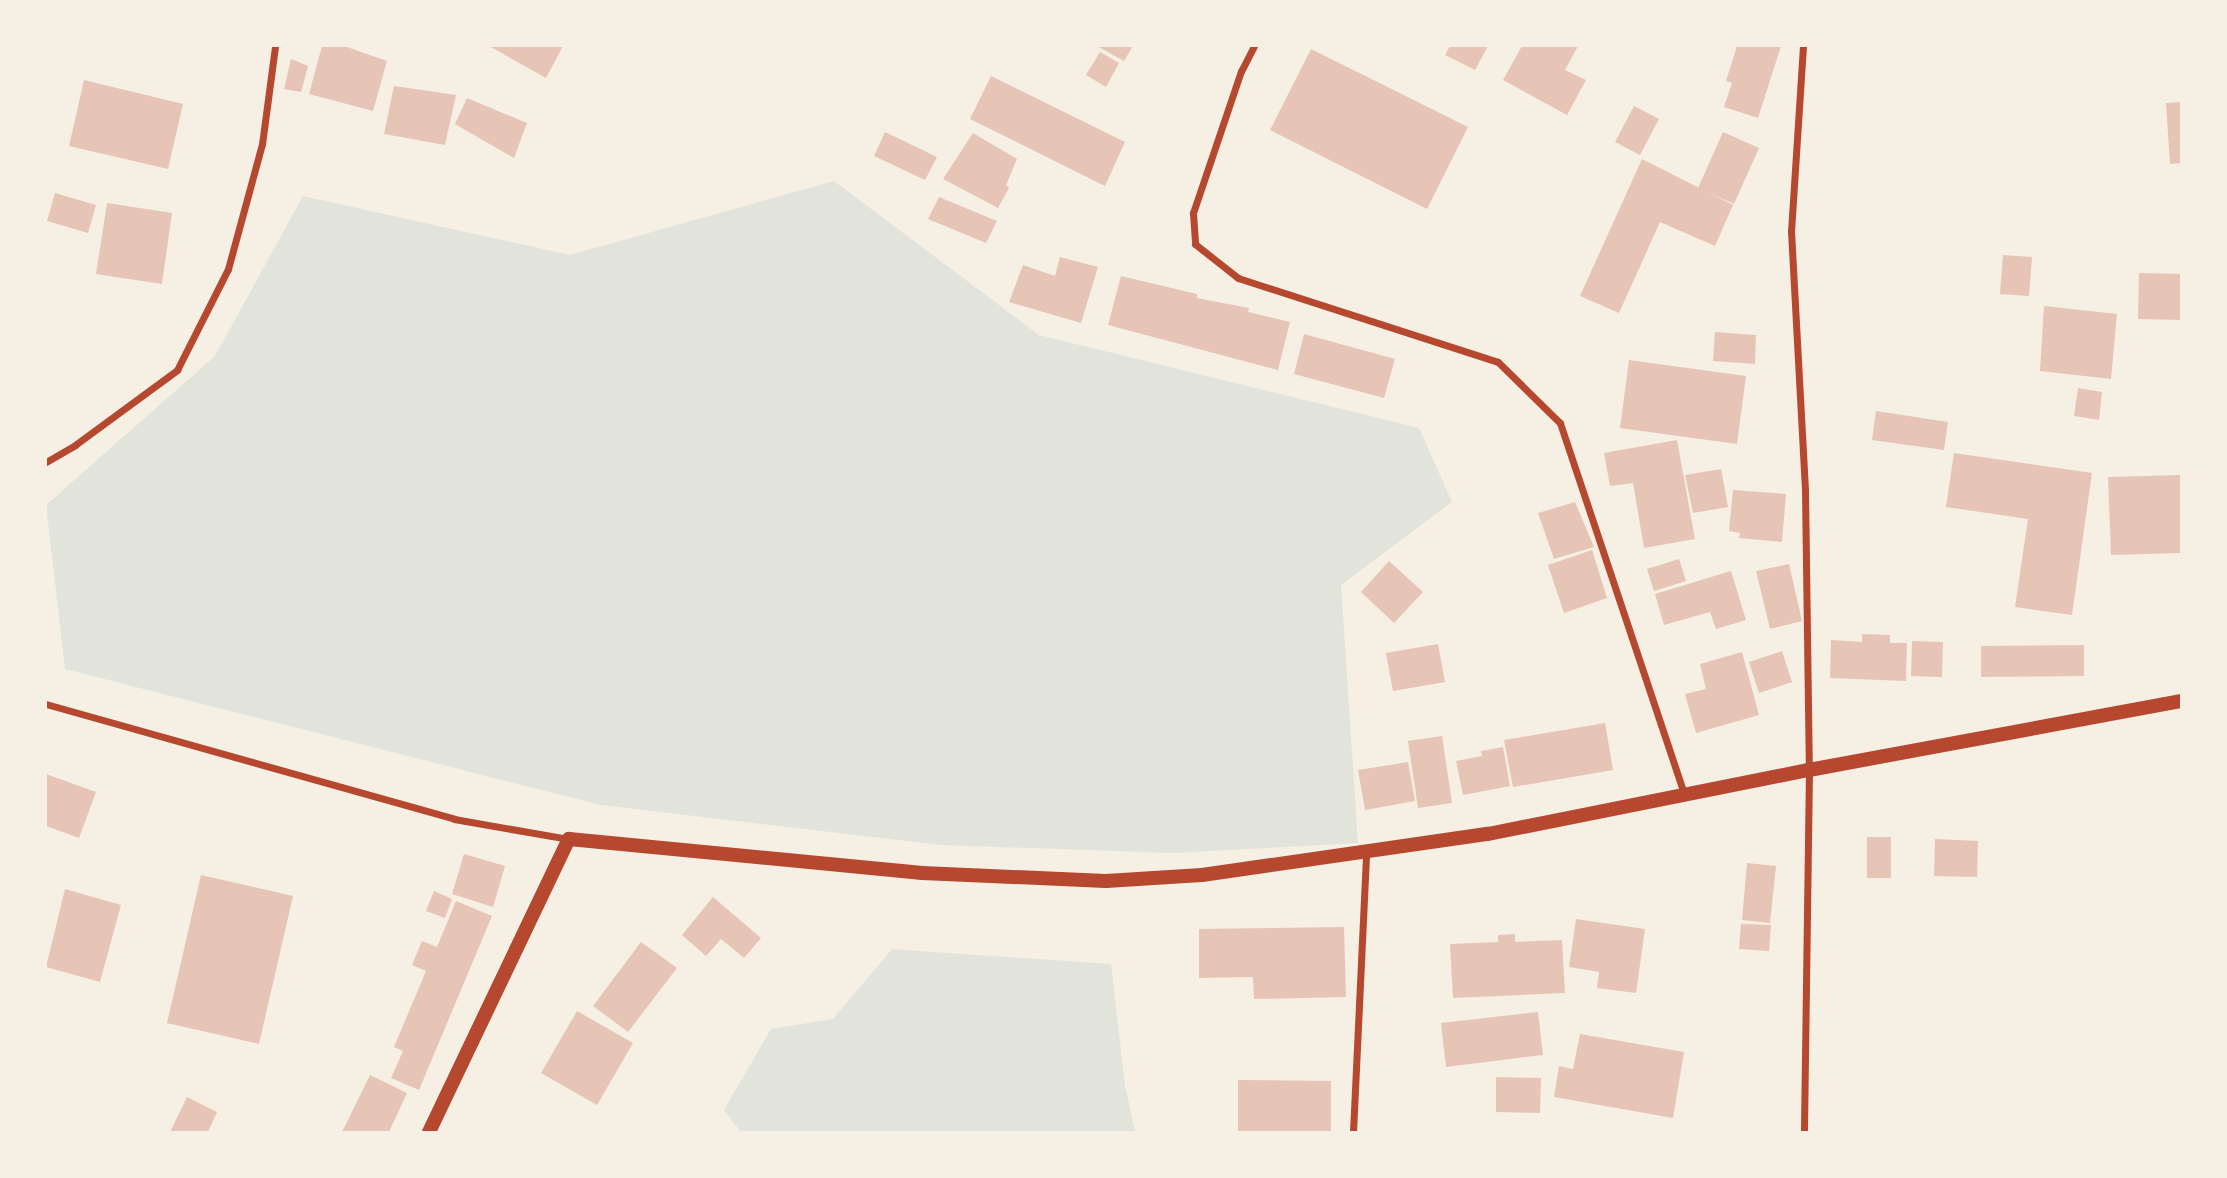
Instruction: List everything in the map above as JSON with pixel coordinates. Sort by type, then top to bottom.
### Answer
[{"type":"main road","points":[[429,1132],[569,839],[922,873],[1106,881],[1202,875],[1488,834],[1808,770],[2182,701]]},
{"type":"street","points":[[46,462],[75,445],[177,370],[228,269],[262,144],[275,46]]},
{"type":"street","points":[[1254,46],[1241,71],[1193,213],[1195,244],[1238,278],[1498,362],[1560,423],[1684,794]]},
{"type":"street","points":[[1803,46],[1791,231],[1805,491],[1808,770],[1804,1132]]},
{"type":"street","points":[[46,704],[454,819],[569,839]]},
{"type":"street","points":[[1353,1132],[1366,853]]},
{"type":"shaded area","points":[[834,181],[1039,335],[1419,428],[1452,502],[1341,585],[1358,843],[1173,853],[941,845],[601,805],[65,669],[46,505],[215,356],[303,196],[570,255]]},
{"type":"shaded area","points":[[892,949],[1111,964],[1125,1085],[1135,1132],[741,1132],[724,1110],[771,1029],[833,1019]]},
{"type":"building","points":[[322,46],[344,46],[387,61],[373,111],[309,94]]},
{"type":"building","points":[[489,46],[563,46],[546,78]]},
{"type":"building","points":[[1097,46],[1133,46],[1124,61]]},
{"type":"building","points":[[1450,46],[1488,46],[1475,70],[1445,55]]},
{"type":"building","points":[[1522,46],[1578,46],[1565,70],[1586,80],[1567,115],[1503,80]]},
{"type":"building","points":[[1737,46],[1781,46],[1758,118],[1724,107],[1732,83],[1726,81]]},
{"type":"building","points":[[1311,49],[1468,127],[1427,209],[1270,130]]},
{"type":"building","points":[[1100,52],[1119,63],[1106,87],[1086,75]]},
{"type":"building","points":[[291,59],[308,66],[301,92],[284,89]]},
{"type":"building","points":[[991,76],[1125,142],[1105,186],[970,119]]},
{"type":"building","points":[[84,80],[183,104],[168,169],[69,146]]},
{"type":"building","points":[[394,86],[456,95],[445,145],[384,134]]},
{"type":"building","points":[[467,98],[527,123],[514,158],[455,124]]},
{"type":"building","points":[[2182,102],[2182,163],[2170,164],[2166,103]]},
{"type":"building","points":[[1634,106],[1659,119],[1640,155],[1615,142]]},
{"type":"building","points":[[885,132],[937,157],[925,180],[874,156]]},
{"type":"building","points":[[1723,132],[1759,148],[1734,204],[1698,188]]},
{"type":"building","points":[[973,133],[1017,159],[1006,185],[1009,188],[998,208],[943,179]]},
{"type":"building","points":[[1642,159],[1733,205],[1715,246],[1660,222],[1619,313],[1580,296]]},
{"type":"building","points":[[55,193],[96,205],[88,233],[47,221]]},
{"type":"building","points":[[939,197],[997,221],[986,243],[928,219]]},
{"type":"building","points":[[107,203],[172,213],[162,284],[96,274]]},
{"type":"building","points":[[2003,255],[2032,257],[2029,296],[2000,294]]},
{"type":"building","points":[[1060,257],[1098,267],[1081,323],[1009,302],[1023,265],[1055,276]]},
{"type":"building","points":[[2139,273],[2182,274],[2182,320],[2138,319]]},
{"type":"building","points":[[1121,276],[1197,294],[1197,298],[1249,308],[1248,312],[1290,322],[1278,370],[1108,325]]},
{"type":"building","points":[[2044,306],[2117,314],[2111,379],[2040,371]]},
{"type":"building","points":[[1715,332],[1756,335],[1755,364],[1713,361]]},
{"type":"building","points":[[1304,334],[1395,359],[1384,398],[1294,374]]},
{"type":"building","points":[[1629,360],[1746,376],[1737,444],[1620,428]]},
{"type":"building","points":[[2078,388],[2102,392],[2099,420],[2074,416]]},
{"type":"building","points":[[1876,411],[1948,422],[1944,450],[1872,440]]},
{"type":"building","points":[[1677,440],[1695,539],[1644,548],[1633,483],[1610,486],[1604,453]]},
{"type":"building","points":[[1954,453],[2092,473],[2072,615],[2015,607],[2028,519],[1946,507]]},
{"type":"building","points":[[1721,469],[1728,507],[1693,513],[1685,475]]},
{"type":"building","points":[[2182,475],[2182,553],[2111,555],[2108,477]]},
{"type":"building","points":[[1733,490],[1786,494],[1782,542],[1739,538],[1740,533],[1729,531]]},
{"type":"building","points":[[1575,502],[1594,547],[1554,559],[1538,513]]},
{"type":"building","points":[[1592,550],[1607,598],[1564,613],[1548,565]]},
{"type":"building","points":[[1679,559],[1686,581],[1654,591],[1647,569]]},
{"type":"building","points":[[1389,561],[1423,592],[1394,623],[1361,592]]},
{"type":"building","points":[[1789,564],[1802,621],[1770,629],[1756,571]]},
{"type":"building","points":[[1731,571],[1746,620],[1716,629],[1710,612],[1664,625],[1655,594]]},
{"type":"building","points":[[1862,634],[1890,635],[1890,643],[1907,643],[1906,681],[1830,678],[1831,640],[1862,642]]},
{"type":"building","points":[[1912,641],[1943,642],[1942,677],[1911,676]]},
{"type":"building","points":[[1438,644],[1445,682],[1393,691],[1386,653]]},
{"type":"building","points":[[2084,645],[2084,676],[1981,677],[1981,646]]},
{"type":"building","points":[[1782,651],[1792,682],[1759,693],[1749,662]]},
{"type":"building","points":[[1742,652],[1759,715],[1696,733],[1685,694],[1706,689],[1700,664]]},
{"type":"building","points":[[1605,723],[1613,770],[1513,787],[1504,740]]},
{"type":"building","points":[[1442,736],[1452,803],[1418,808],[1408,741]]},
{"type":"building","points":[[1503,747],[1510,786],[1463,795],[1456,761],[1482,756],[1481,751]]},
{"type":"building","points":[[1408,762],[1415,801],[1365,810],[1358,770]]},
{"type":"building","points":[[46,774],[96,792],[79,838],[46,826]]},
{"type":"building","points":[[1867,837],[1891,837],[1891,878],[1867,878]]},
{"type":"building","points":[[1935,839],[1978,841],[1977,877],[1934,876]]},
{"type":"building","points":[[464,854],[505,866],[493,907],[452,894]]},
{"type":"building","points":[[1747,863],[1776,866],[1770,923],[1742,920]]},
{"type":"building","points":[[201,875],[293,896],[259,1044],[167,1023]]},
{"type":"building","points":[[65,889],[121,905],[100,982],[46,967]]},
{"type":"building","points":[[434,891],[452,899],[445,918],[426,911]]},
{"type":"building","points":[[713,897],[761,938],[744,958],[721,939],[706,956],[682,935]]},
{"type":"building","points":[[456,901],[492,916],[419,1090],[391,1078],[403,1051],[394,1047],[426,971],[412,965],[422,941],[437,947]]},
{"type":"building","points":[[1576,919],[1645,929],[1636,993],[1597,988],[1599,972],[1569,967]]},
{"type":"building","points":[[1741,924],[1771,925],[1769,951],[1739,949]]},
{"type":"building","points":[[1344,927],[1346,997],[1254,999],[1253,977],[1199,978],[1199,929]]},
{"type":"building","points":[[1515,934],[1515,942],[1562,940],[1565,993],[1453,998],[1450,944],[1498,942],[1498,935]]},
{"type":"building","points":[[641,942],[677,968],[628,1032],[593,1006]]},
{"type":"building","points":[[577,1011],[633,1043],[597,1105],[541,1073]]},
{"type":"building","points":[[1538,1012],[1543,1055],[1446,1067],[1441,1023]]},
{"type":"building","points":[[1580,1034],[1684,1052],[1673,1118],[1554,1097],[1559,1066],[1573,1069]]},
{"type":"building","points":[[370,1075],[407,1093],[389,1132],[342,1132]]},
{"type":"building","points":[[1496,1077],[1541,1078],[1540,1113],[1496,1112]]},
{"type":"building","points":[[1238,1080],[1331,1081],[1331,1132],[1238,1132]]},
{"type":"building","points":[[187,1097],[217,1112],[208,1132],[170,1132]]}]
